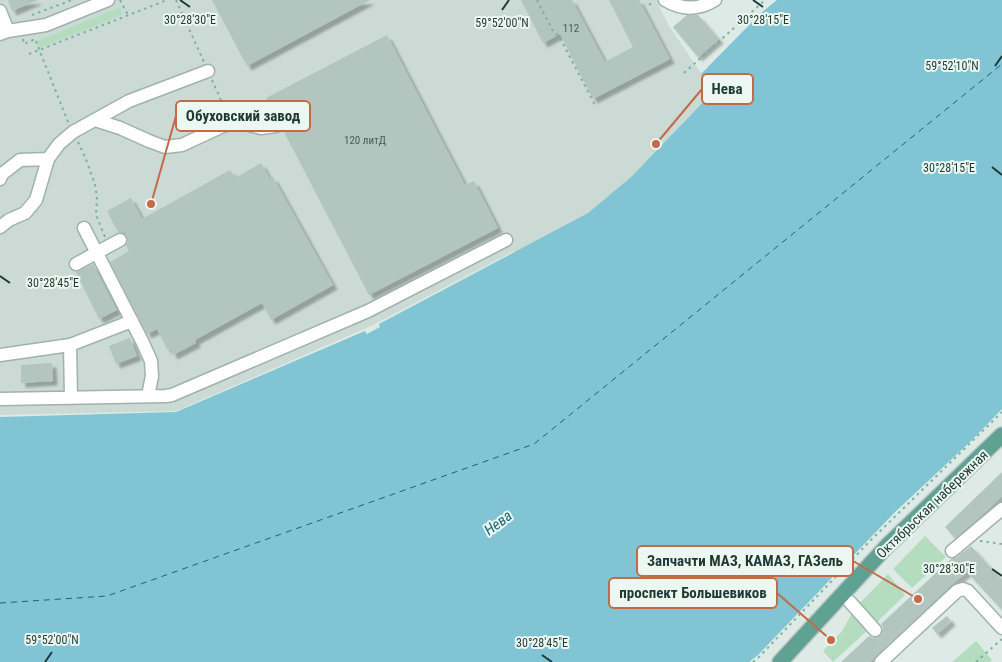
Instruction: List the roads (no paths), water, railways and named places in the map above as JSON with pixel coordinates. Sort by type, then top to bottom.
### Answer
[{"type":"main road","name":"Октябрьская набережная","points":[[792,659],[887,546],[1002,435]]},
{"type":"main road","name":"Октябрьская набережная","points":[[792,659],[850,602],[903,545],[1002,450]]},
{"type":"lane","points":[[0,11],[4,33],[46,25],[108,0]]},
{"type":"lane","points":[[665,0],[688,8],[698,7],[708,2]]},
{"type":"lane","points":[[0,227],[9,220],[26,213],[36,200],[48,159],[59,144],[73,132],[129,101],[208,71]]},
{"type":"lane","points":[[95,120],[120,128],[165,147],[182,145],[226,124],[242,123],[261,128],[276,126]]},
{"type":"lane","points":[[0,179],[2,174],[20,160],[48,159]]},
{"type":"lane","points":[[84,228],[151,361],[152,376],[148,396]]},
{"type":"lane","points":[[76,264],[120,240]]},
{"type":"lane","points":[[0,399],[172,395],[368,311],[506,240]]},
{"type":"lane","points":[[0,355],[70,345],[132,321]]},
{"type":"lane","points":[[70,345],[71,398]]},
{"type":"lane","points":[[952,551],[1002,509]]},
{"type":"lane","points":[[881,662],[892,647],[957,591],[963,589],[968,591],[1002,628]]},
{"type":"lane","points":[[850,602],[875,630]]},
{"type":"water","name":"Нева","points":[[777,0],[1002,0],[1002,409],[971,441],[895,512],[758,655],[749,662],[0,662],[0,417],[176,412],[365,331],[367,334],[380,327],[379,324],[588,213],[631,177],[713,92],[701,74],[761,13]]},
{"type":"tunnel","points":[[875,630],[889,644]]},
{"type":"place","name":"Нева","points":[[656,144]]},
{"type":"place","name":"Обуховский завод","points":[[151,204]]},
{"type":"place","name":"Запчачти МАЗ, КАМАЗ, ГАЗель","points":[[918,599]]},
{"type":"place","name":"проспект Большевиков","points":[[831,640]]}]
